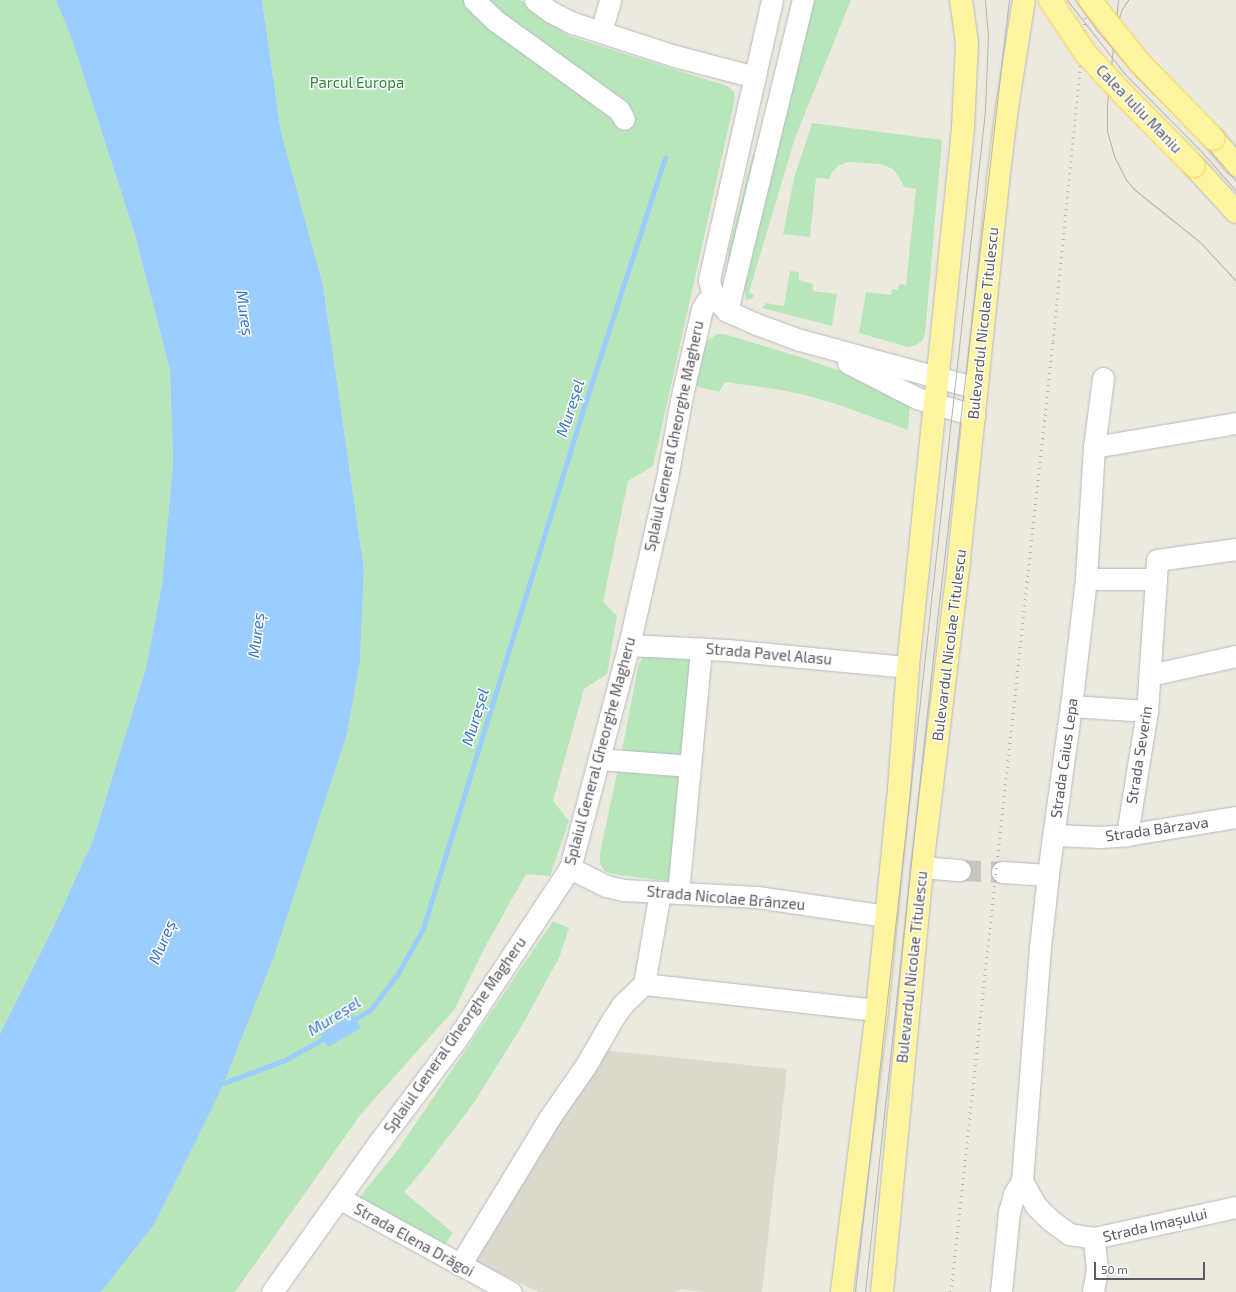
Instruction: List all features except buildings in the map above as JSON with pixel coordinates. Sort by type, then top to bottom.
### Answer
[{"type":"main road","name":"Bulevardul Nicolae Titulescu","points":[[842,1292],[877,1010],[908,667],[938,378],[966,82],[967,42],[961,0]]},
{"type":"main road","name":"Bulevardul Nicolae Titulescu","points":[[882,1292],[922,867],[977,388],[998,180],[1007,108],[1024,0]]},
{"type":"main road","name":"Calea Iuliu Maniu","points":[[1050,0],[1086,54],[1122,94],[1194,166],[1236,212]]},
{"type":"main road","name":"Calea Iuliu Maniu","points":[[1090,0],[1138,62],[1214,139],[1236,165]]},
{"type":"street","points":[[474,0],[496,21],[619,110],[624,119]]},
{"type":"street","points":[[535,0],[551,12],[574,23],[675,56],[755,77]]},
{"type":"street","points":[[601,32],[610,0]]},
{"type":"street","points":[[720,303],[709,280],[772,0]]},
{"type":"street","points":[[720,303],[803,0]]},
{"type":"street","name":"Splaiul General Gheorghe Magheru","points":[[272,1292],[339,1198],[458,1037],[570,868],[629,645],[667,478],[681,400],[702,309],[707,301],[720,303],[756,324],[800,340]]},
{"type":"street","points":[[800,340],[977,388]]},
{"type":"street","points":[[800,340],[935,404],[974,415]]},
{"type":"street","name":"Strada Caius Lepa","points":[[1022,1181],[1040,946],[1086,579],[1094,448],[1103,378]]},
{"type":"street","points":[[1094,448],[1236,423]]},
{"type":"street","name":"Strada Severin","points":[[1126,835],[1147,711],[1150,675],[1153,579],[1157,560],[1236,549]]},
{"type":"street","points":[[1086,579],[1153,579]]},
{"type":"street","name":"Strada Pavel Alasu","points":[[629,645],[701,648],[908,667]]},
{"type":"street","points":[[460,1265],[550,1117],[586,1065],[612,1020],[622,1005],[644,984],[669,892],[690,766],[701,648]]},
{"type":"street","points":[[1150,675],[1236,656]]},
{"type":"street","points":[[1071,706],[1147,711]]},
{"type":"street","points":[[599,759],[690,766]]},
{"type":"street","name":"Strada Bârzava","points":[[1054,835],[1101,837],[1126,835],[1236,817]]},
{"type":"street","points":[[922,867],[960,870]]},
{"type":"street","name":"Strada Nicolae Brânzeu","points":[[570,868],[606,886],[623,890],[757,897],[886,916]]},
{"type":"street","points":[[1002,872],[1048,875]]},
{"type":"street","points":[[644,984],[877,1010]]},
{"type":"street","points":[[1001,1292],[1009,1212],[1014,1194],[1022,1181]]},
{"type":"street","name":"Strada Imașului","points":[[1022,1181],[1036,1206],[1050,1220],[1069,1234],[1094,1238],[1236,1206]]},
{"type":"street","name":"Strada Elena Drăgoi","points":[[339,1198],[511,1292]]},
{"type":"street","points":[[1093,1292],[1097,1270],[1094,1238]]},
{"type":"shaded area","points":[[601,1050],[787,1069],[762,1292],[702,1292],[681,1289],[674,1292],[539,1292],[472,1260]]},
{"type":"green space","points":[[0,0],[56,0],[72,40],[135,235],[170,370],[173,463],[162,584],[146,668],[93,840],[54,926],[0,1034]]},
{"type":"green space","name":"Parcul Europa","points":[[262,0],[520,0],[569,36],[727,86],[734,92],[735,98],[653,466],[628,481],[603,602],[617,616],[607,674],[584,689],[553,801],[569,821],[550,876],[526,874],[485,947],[454,1010],[361,1114],[235,1292],[101,1292],[154,1225],[224,1083],[275,954],[347,734],[360,662],[364,569],[323,285],[281,132]]},
{"type":"green space","points":[[814,0],[851,0],[795,138],[749,292],[754,295],[752,299],[746,300],[744,288]]},
{"type":"green space","points":[[812,123],[942,140],[925,334],[922,341],[916,345],[908,347],[859,333],[866,292],[891,295],[892,289],[898,290],[899,284],[906,285],[916,189],[904,187],[893,169],[880,164],[848,162],[838,166],[832,172],[829,179],[816,178],[810,237],[783,234],[794,178]]},
{"type":"green space","points":[[753,154],[758,155],[726,273],[729,248]]},
{"type":"green space","points":[[790,271],[799,272],[799,280],[813,284],[813,291],[837,294],[832,326],[762,308],[766,303],[784,306]]},
{"type":"green space","points":[[717,334],[724,334],[800,357],[855,376],[910,404],[908,430],[839,405],[809,396],[775,389],[725,382],[719,392],[694,386],[703,344]]},
{"type":"green space","points":[[652,652],[696,656],[686,762],[621,756],[638,667],[643,656]]},
{"type":"green space","points":[[619,764],[685,769],[674,882],[612,874],[605,871],[600,864],[600,853]]},
{"type":"green space","points":[[553,921],[569,928],[559,958],[520,1029],[473,1104],[426,1166],[404,1192],[453,1233],[443,1248],[359,1198],[397,1151]]},
{"type":"water","name":"Mureș","points":[[56,0],[262,0],[281,132],[323,285],[364,569],[360,662],[347,734],[275,954],[224,1083],[154,1225],[101,1292],[0,1292],[0,1034],[54,926],[93,840],[146,668],[162,584],[173,463],[170,370],[135,235],[72,40]]},
{"type":"water","points":[[353,1014],[361,1028],[328,1047],[320,1034]]},
{"type":"waterway","name":"Mureșel","points":[[352,1021],[371,1009],[397,975],[423,929],[583,410],[665,158]]},
{"type":"waterway","name":"Mureșel","points":[[219,1081],[224,1083],[285,1060],[327,1037]]},
{"type":"tunnel","points":[[960,870],[1002,872]]},
{"type":"tram line","points":[[855,1292],[985,110],[988,36],[985,0]]},
{"type":"tram line","points":[[865,1292],[937,620],[1009,0]]},
{"type":"tram line","points":[[1067,0],[1124,73],[1203,153],[1236,191]]},
{"type":"tram line","points":[[1075,0],[1095,28],[1137,77],[1207,147],[1236,181]]},
{"type":"tram line","points":[[1118,0],[1107,104],[1107,131],[1114,156],[1127,181],[1135,190],[1200,242],[1236,281]]},
{"type":"tram line","points":[[1119,18],[1122,9],[1128,0]]},
{"type":"railway","points":[[951,1292],[1053,341],[1087,0]]}]
